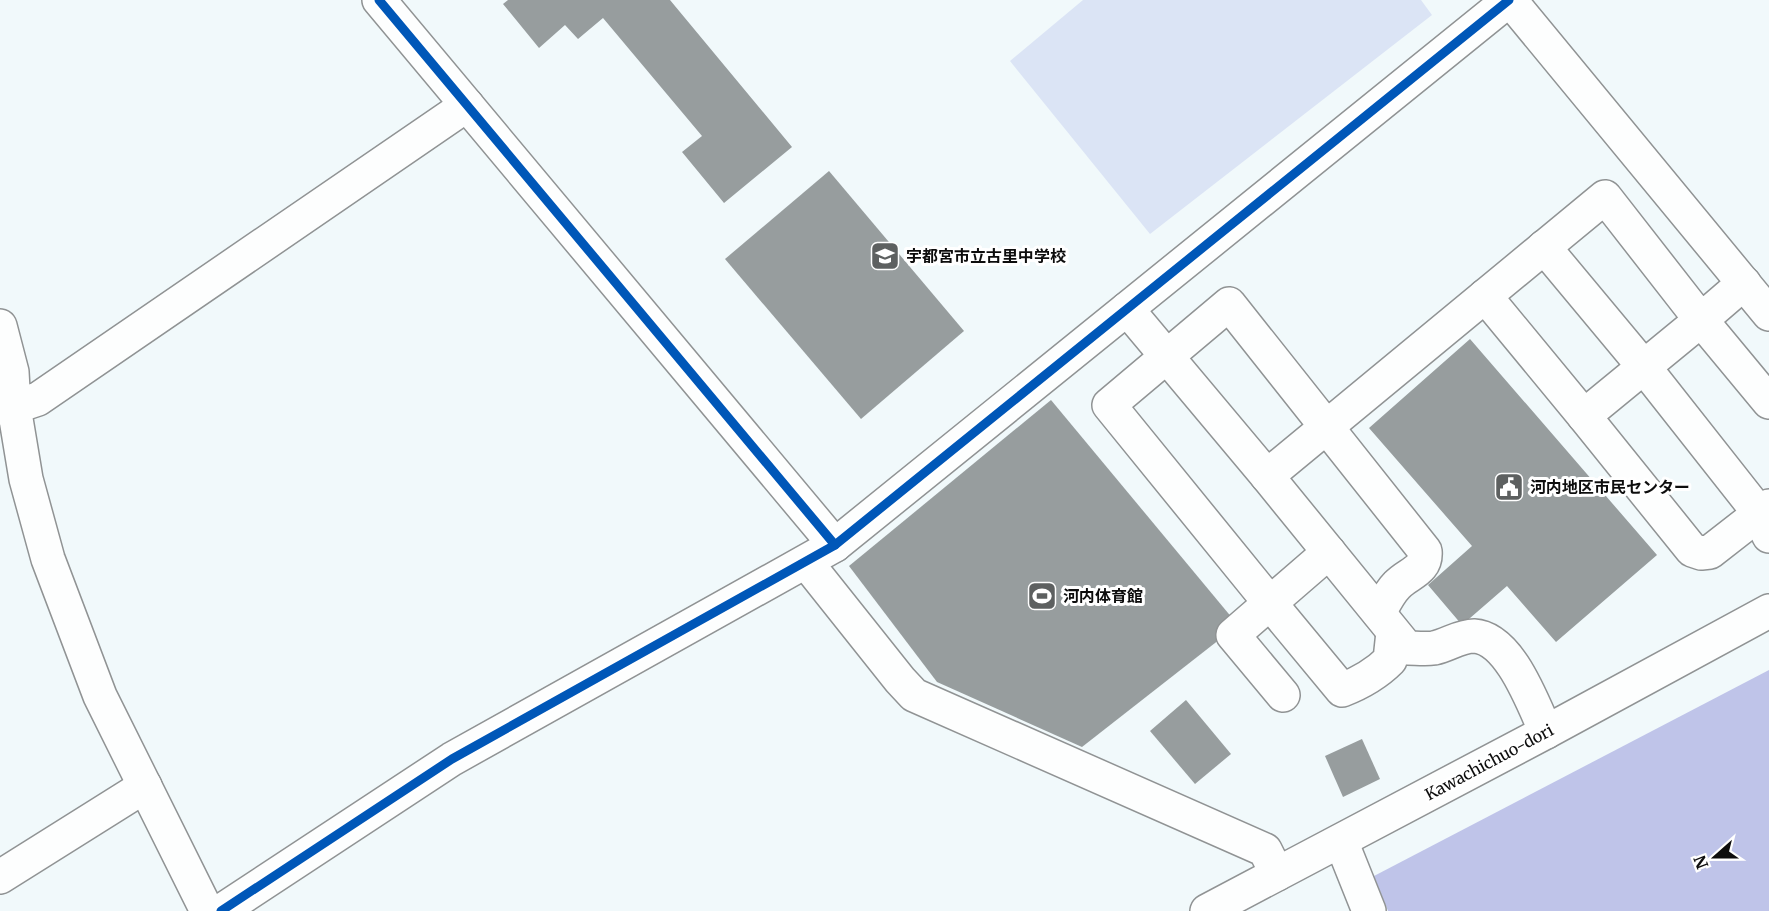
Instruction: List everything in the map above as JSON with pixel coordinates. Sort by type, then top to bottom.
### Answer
[{"type":"street","points":[[379,0],[835,545]]},
{"type":"street","points":[[221,911],[452,759],[835,545],[1510,0],[1769,314]]},
{"type":"street","points":[[7,407],[38,399],[467,105]]},
{"type":"street","points":[[1267,476],[1605,197],[1701,320],[1769,402]]},
{"type":"street","points":[[1485,296],[1692,550],[1701,553],[1710,552],[1766,519],[1544,247]]},
{"type":"street","points":[[1584,416],[1744,283]]},
{"type":"street","points":[[1229,304],[1425,551],[1426,559],[1422,566],[1397,584],[1386,623],[1390,660],[1378,672],[1342,690],[1108,405],[1167,355],[1229,304]]},
{"type":"street","points":[[1127,309],[1407,648],[1434,648],[1475,636],[1493,642],[1516,668],[1546,732]]},
{"type":"street","points":[[0,326],[12,372],[7,407],[48,559],[100,696],[207,911]]},
{"type":"street","points":[[1283,695],[1233,635],[1329,552]]},
{"type":"street","points":[[806,562],[914,695],[1265,850],[1277,874]]},
{"type":"street","name":"Kawachichuo-dori","points":[[1207,911],[1769,611]]},
{"type":"street","points":[[0,877],[145,786]]},
{"type":"street","points":[[1341,841],[1369,911]]},
{"type":"shaded area","points":[[1083,0],[1421,0],[1432,15],[1150,234],[1010,61]]},
{"type":"shaded area","points":[[1769,670],[1769,911],[1388,911],[1374,876]]},
{"type":"building","points":[[508,0],[670,0],[792,147],[724,203],[682,152],[702,136],[603,18],[578,39],[565,25],[539,48],[503,4]]},
{"type":"building","points":[[829,171],[964,331],[861,419],[725,259]]},
{"type":"building","name":"河内地区市民センター","points":[[1470,339],[1657,555],[1556,642],[1507,586],[1462,625],[1428,585],[1472,546],[1369,428]]},
{"type":"building","name":"河内体育館","points":[[1051,400],[1238,625],[1082,747],[937,682],[849,566]]},
{"type":"building","points":[[1186,700],[1231,754],[1195,784],[1150,731]]},
{"type":"building","points":[[1362,739],[1380,779],[1343,797],[1325,756]]},
{"type":"cycle path","points":[[379,0],[835,545]]},
{"type":"cycle path","points":[[221,911],[452,759],[835,545],[1509,0]]},
{"type":"place","name":"宇都宮市立古里中学校","points":[[885,256]]},
{"type":"place","name":"河内地区市民センター","points":[[1509,487]]},
{"type":"place","name":"河内体育館","points":[[1042,596]]}]
